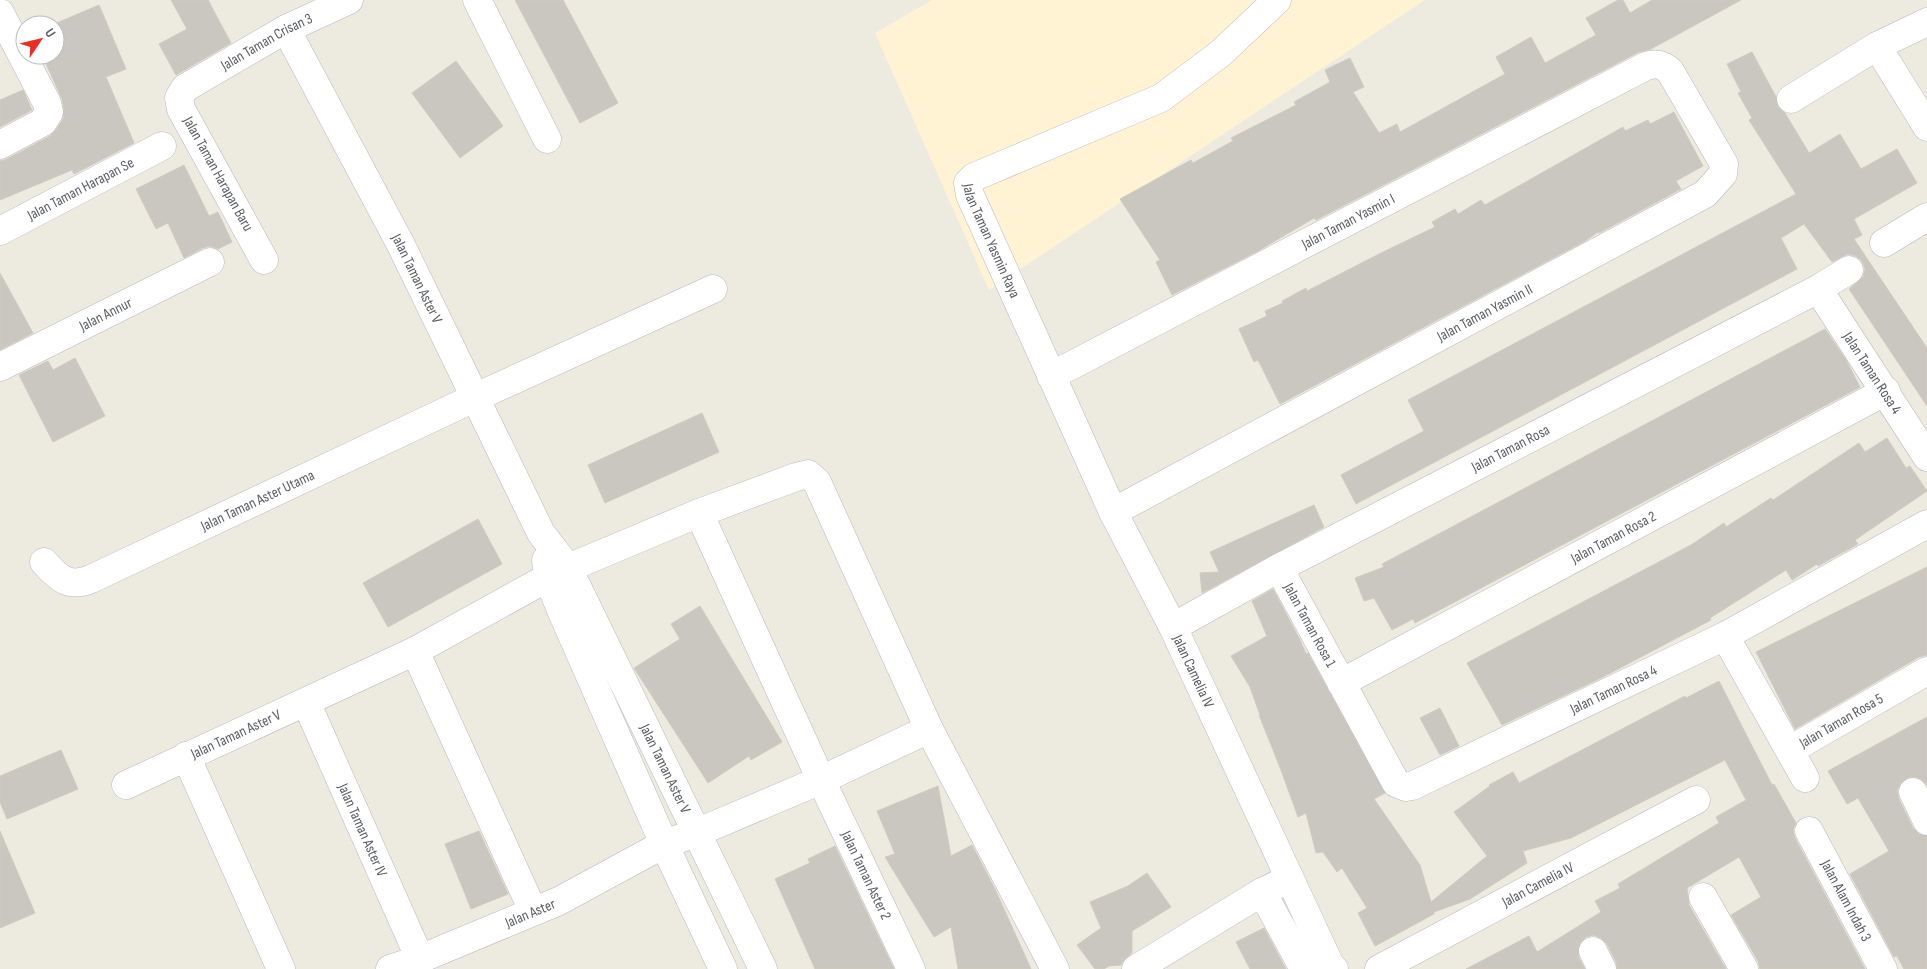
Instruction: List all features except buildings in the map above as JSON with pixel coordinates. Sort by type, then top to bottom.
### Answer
[{"type":"street","name":"Jalan Taman Crisan 3","points":[[185,88],[286,29],[349,0]]},
{"type":"street","points":[[477,0],[547,139]]},
{"type":"street","name":"Jalan Taman Yasmin Raya","points":[[1173,627],[1112,512],[970,194],[968,183],[974,177],[1161,98],[1221,53],[1277,0]]},
{"type":"street","points":[[0,13],[47,103],[49,112],[43,122],[0,145]]},
{"type":"street","points":[[1791,99],[1877,46],[1927,22]]},
{"type":"street","name":"Jalan Taman Aster V","points":[[286,29],[401,245],[541,533],[664,844],[723,969]]},
{"type":"street","points":[[1877,46],[1927,127]]},
{"type":"street","name":"Jalan Taman Yasmin II","points":[[1112,512],[1705,194],[1723,174],[1724,164],[1670,71],[1662,65],[1646,66]]},
{"type":"street","name":"Jalan Taman Yasmin I","points":[[1051,376],[1646,66]]},
{"type":"street","name":"Jalan Taman Harapan Baru","points":[[185,88],[179,98],[181,109],[264,260]]},
{"type":"street","name":"Jalan Taman Harapan Se","points":[[0,231],[162,146]]},
{"type":"street","points":[[1884,243],[1927,217]]},
{"type":"street","name":"Jalan Annur","points":[[0,367],[210,262]]},
{"type":"street","name":"Jalan Taman Rosa","points":[[1173,627],[1279,568],[1818,289],[1849,270]]},
{"type":"street","name":"Jalan Taman Aster Utama","points":[[44,562],[61,578],[70,583],[80,583],[474,398],[712,289]]},
{"type":"street","name":"Jalan Taman Rosa 4","points":[[1818,289],[1886,391],[1927,457]]},
{"type":"street","name":"Jalan Taman Rosa 2","points":[[1341,683],[1886,391]]},
{"type":"street","name":"Jalan Taman Aster V","points":[[281,969],[186,756],[415,651],[558,573],[699,513],[796,477],[808,474],[817,482],[929,729]]},
{"type":"street","points":[[699,513],[821,780]]},
{"type":"street","name":"Jalan Taman Rosa 4","points":[[1341,683],[1396,783],[1406,787],[1430,778],[1725,636],[1927,524]]},
{"type":"street","name":"Jalan Taman Rosa 1","points":[[1279,568],[1341,683]]},
{"type":"street","name":"Jalan Taman Aster V","points":[[558,573],[696,833],[763,969]]},
{"type":"street","name":"Jalan Camelia IV","points":[[1173,627],[1289,879],[1330,965],[1334,969]]},
{"type":"street","name":"Jalan Taman Rosa 5","points":[[1725,636],[1790,750],[1927,671]]},
{"type":"street","points":[[415,651],[533,911]]},
{"type":"street","name":"Jalan Taman Aster IV","points":[[306,702],[420,959]]},
{"type":"street","points":[[696,833],[821,780],[929,729],[1055,969]]},
{"type":"street","points":[[1790,750],[1804,778]]},
{"type":"street","points":[[126,785],[186,756]]},
{"type":"street","name":"Jalan Taman Aster 2","points":[[821,780],[911,969]]},
{"type":"street","points":[[1913,792],[1927,821]]},
{"type":"street","name":"Jalan Camelia IV","points":[[1379,969],[1696,800]]},
{"type":"street","name":"Jalan Alam Indah 3","points":[[1809,831],[1883,969]]},
{"type":"street","name":"Jalan Aster","points":[[390,969],[420,959],[559,901],[664,844],[696,833]]},
{"type":"street","points":[[1153,964],[1262,892],[1289,879]]},
{"type":"street","points":[[1262,892],[1304,969]]},
{"type":"street","points":[[1703,897],[1744,969]]},
{"type":"shaded area","points":[[932,0],[1425,0],[989,290],[875,33]]}]
